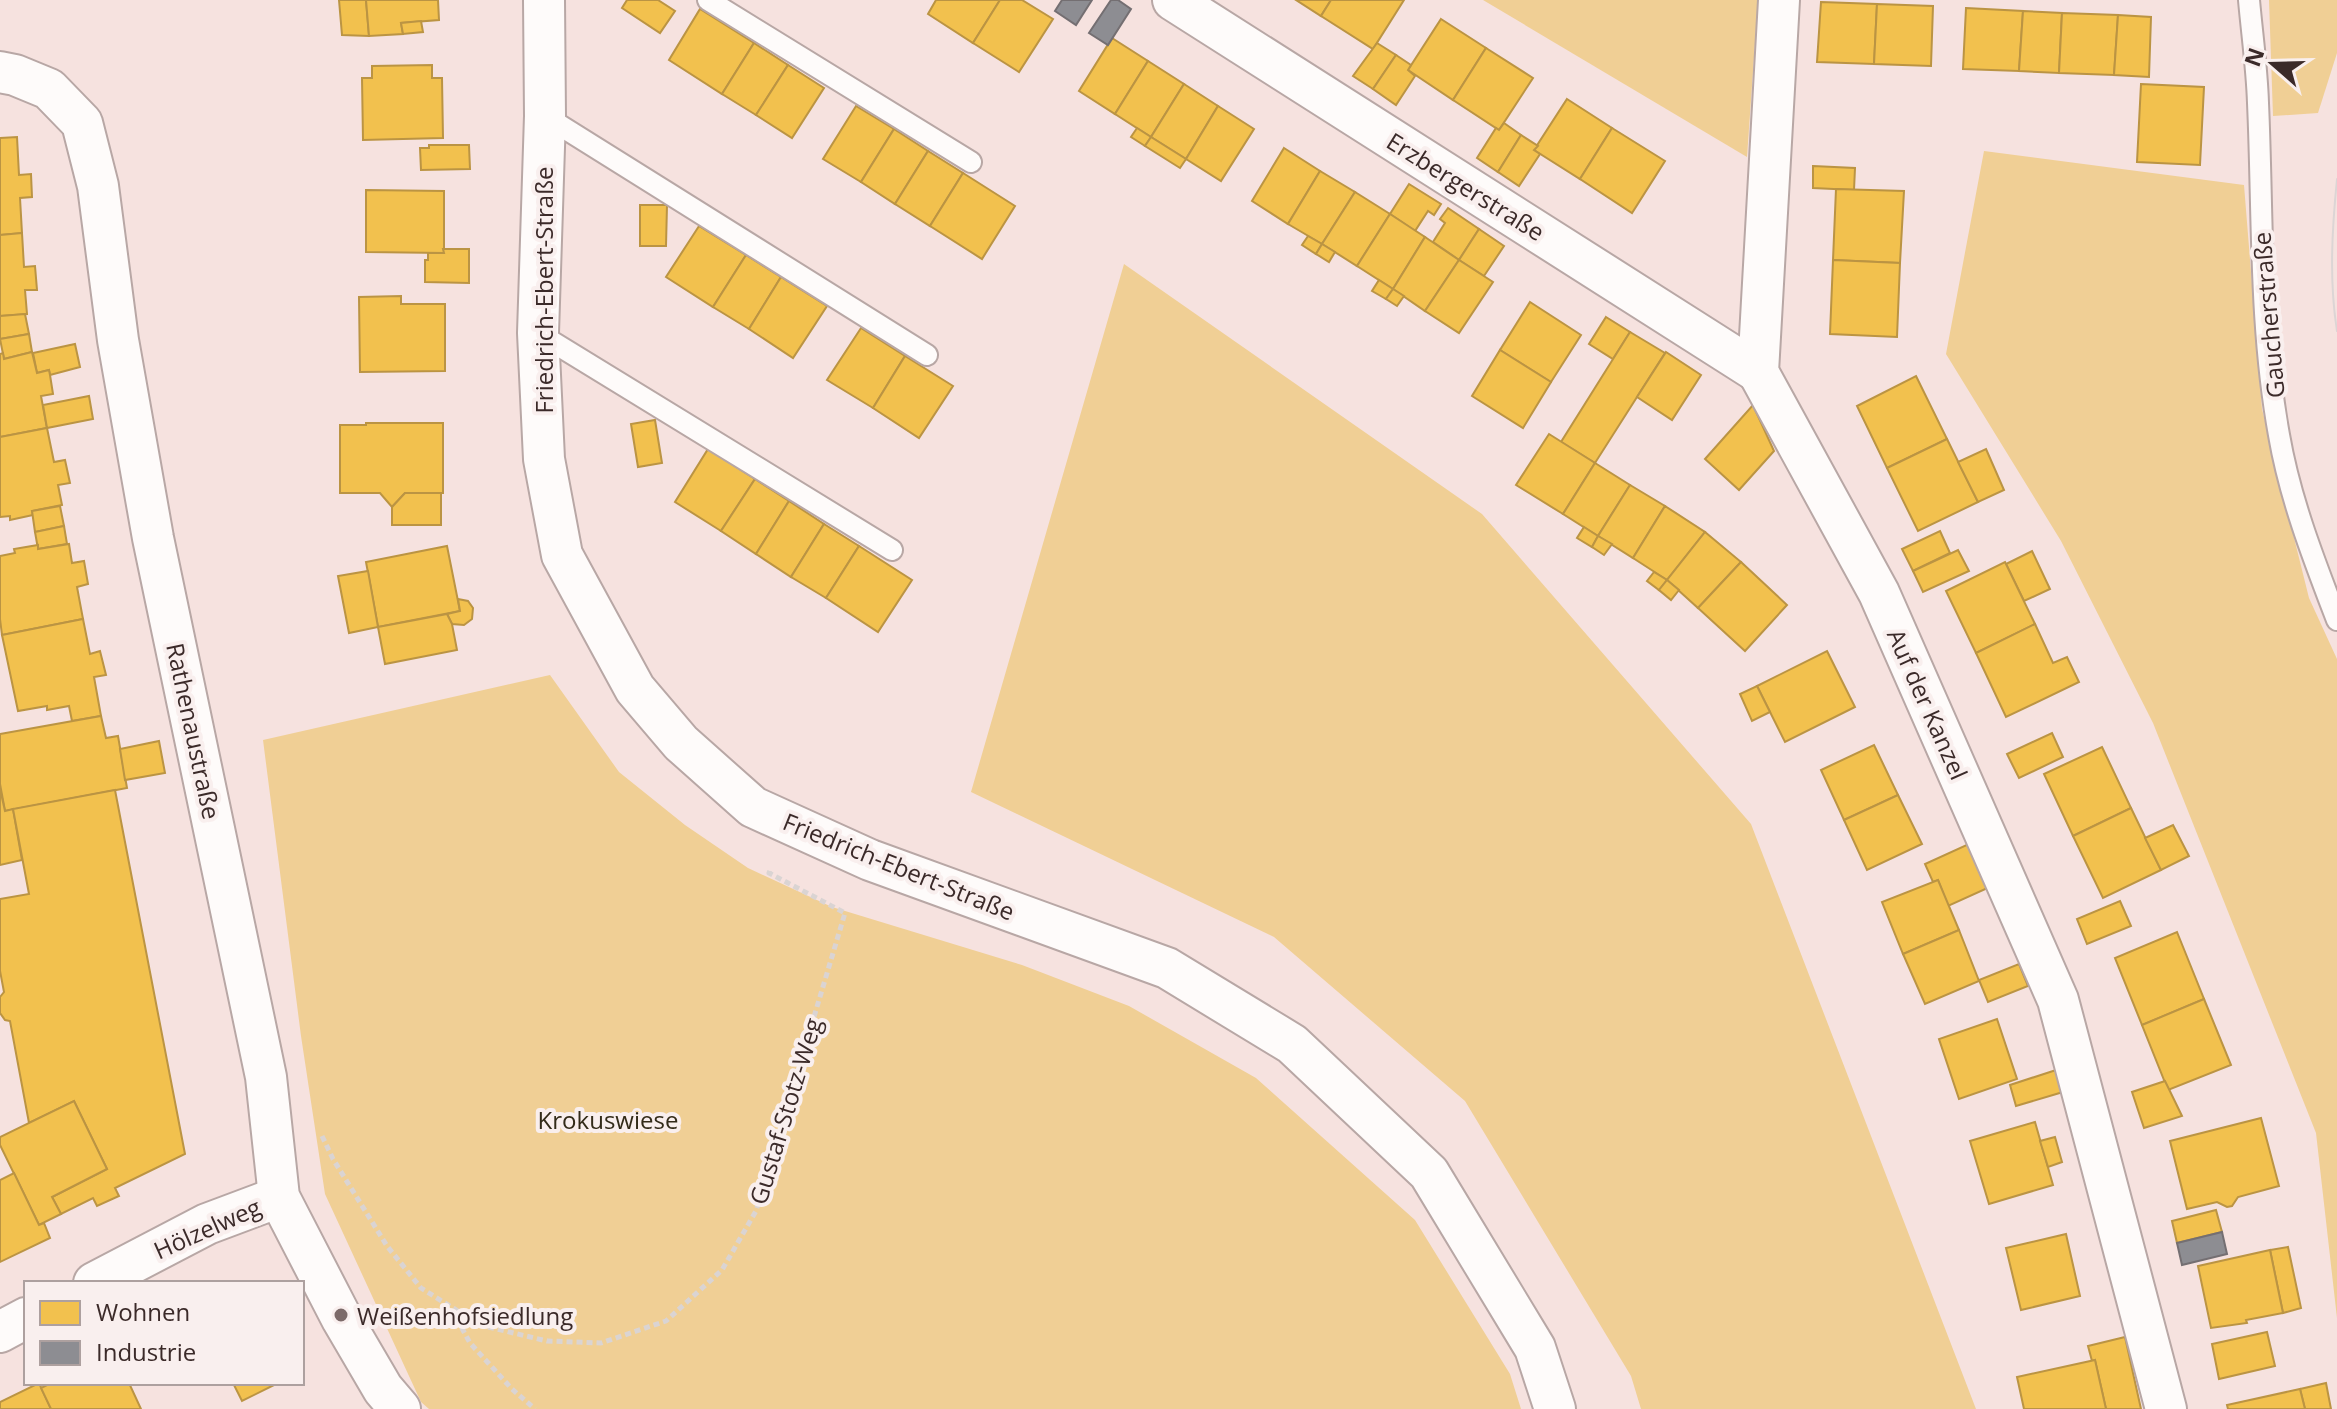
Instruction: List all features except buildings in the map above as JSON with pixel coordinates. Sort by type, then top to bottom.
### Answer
[{"type":"street","name":"Friedrich-Ebert-Straße","points":[[544,0],[545,116],[538,333],[544,459],[562,555],[635,689],[681,743],[753,807],[870,860],[1167,968],[1292,1044],[1429,1173],[1535,1348],[1555,1409]]},
{"type":"street","name":"Erzbergerstraße","points":[[1173,0],[1758,372]]},
{"type":"street","points":[[1758,372],[1779,0]]},
{"type":"street","name":"Rathenaustraße","points":[[0,72],[49,89],[82,123],[98,186],[118,340],[153,538],[266,1077],[279,1197],[342,1319],[383,1389],[400,1409]]},
{"type":"street","name":"Auf der Kanzel","points":[[1758,372],[1879,593],[2058,1000],[2166,1409]]},
{"type":"street","name":"Hölzelweg","points":[[98,1281],[207,1224],[279,1197]]},
{"type":"street","points":[[0,1332],[24,1319]]},
{"type":"lane","points":[[708,0],[971,162]]},
{"type":"lane","name":"Gaucherstraße","points":[[2249,0],[2258,101],[2266,342],[2279,436],[2293,499],[2337,620]]},
{"type":"lane","points":[[545,116],[927,355]]},
{"type":"lane","points":[[538,333],[892,550]]},
{"type":"path","name":"Gustaf-Stotz-Weg","points":[[321,1134],[387,1246],[421,1288],[480,1325],[547,1341],[601,1343],[666,1321],[722,1270],[756,1211],[845,913],[769,873],[791,823]]},
{"type":"path","points":[[451,1307],[470,1343],[535,1409]]},
{"type":"green space","points":[[1483,0],[1758,0],[1747,157]]},
{"type":"green space","points":[[2269,0],[2337,0],[2337,53],[2318,113],[2273,116]]},
{"type":"green space","points":[[1984,151],[2244,185],[2262,409],[2309,598],[2337,659],[2337,1318],[2316,1133],[2153,723],[2061,541],[1946,354]]},
{"type":"green space","points":[[1124,264],[1482,514],[1751,824],[1976,1409],[1641,1409],[1631,1376],[1465,1101],[1274,937],[971,792]]},
{"type":"green space","name":"Krokuswiese","points":[[550,675],[619,772],[685,825],[748,868],[832,907],[1022,965],[1129,1006],[1256,1078],[1415,1220],[1510,1374],[1521,1409],[429,1409],[421,1402],[325,1194],[301,1036],[263,740]]},
{"type":"tram line","points":[[2337,179],[2332,255],[2337,331]]},
{"type":"place","name":"Weißenhofsiedlung","points":[[341,1315]]}]
